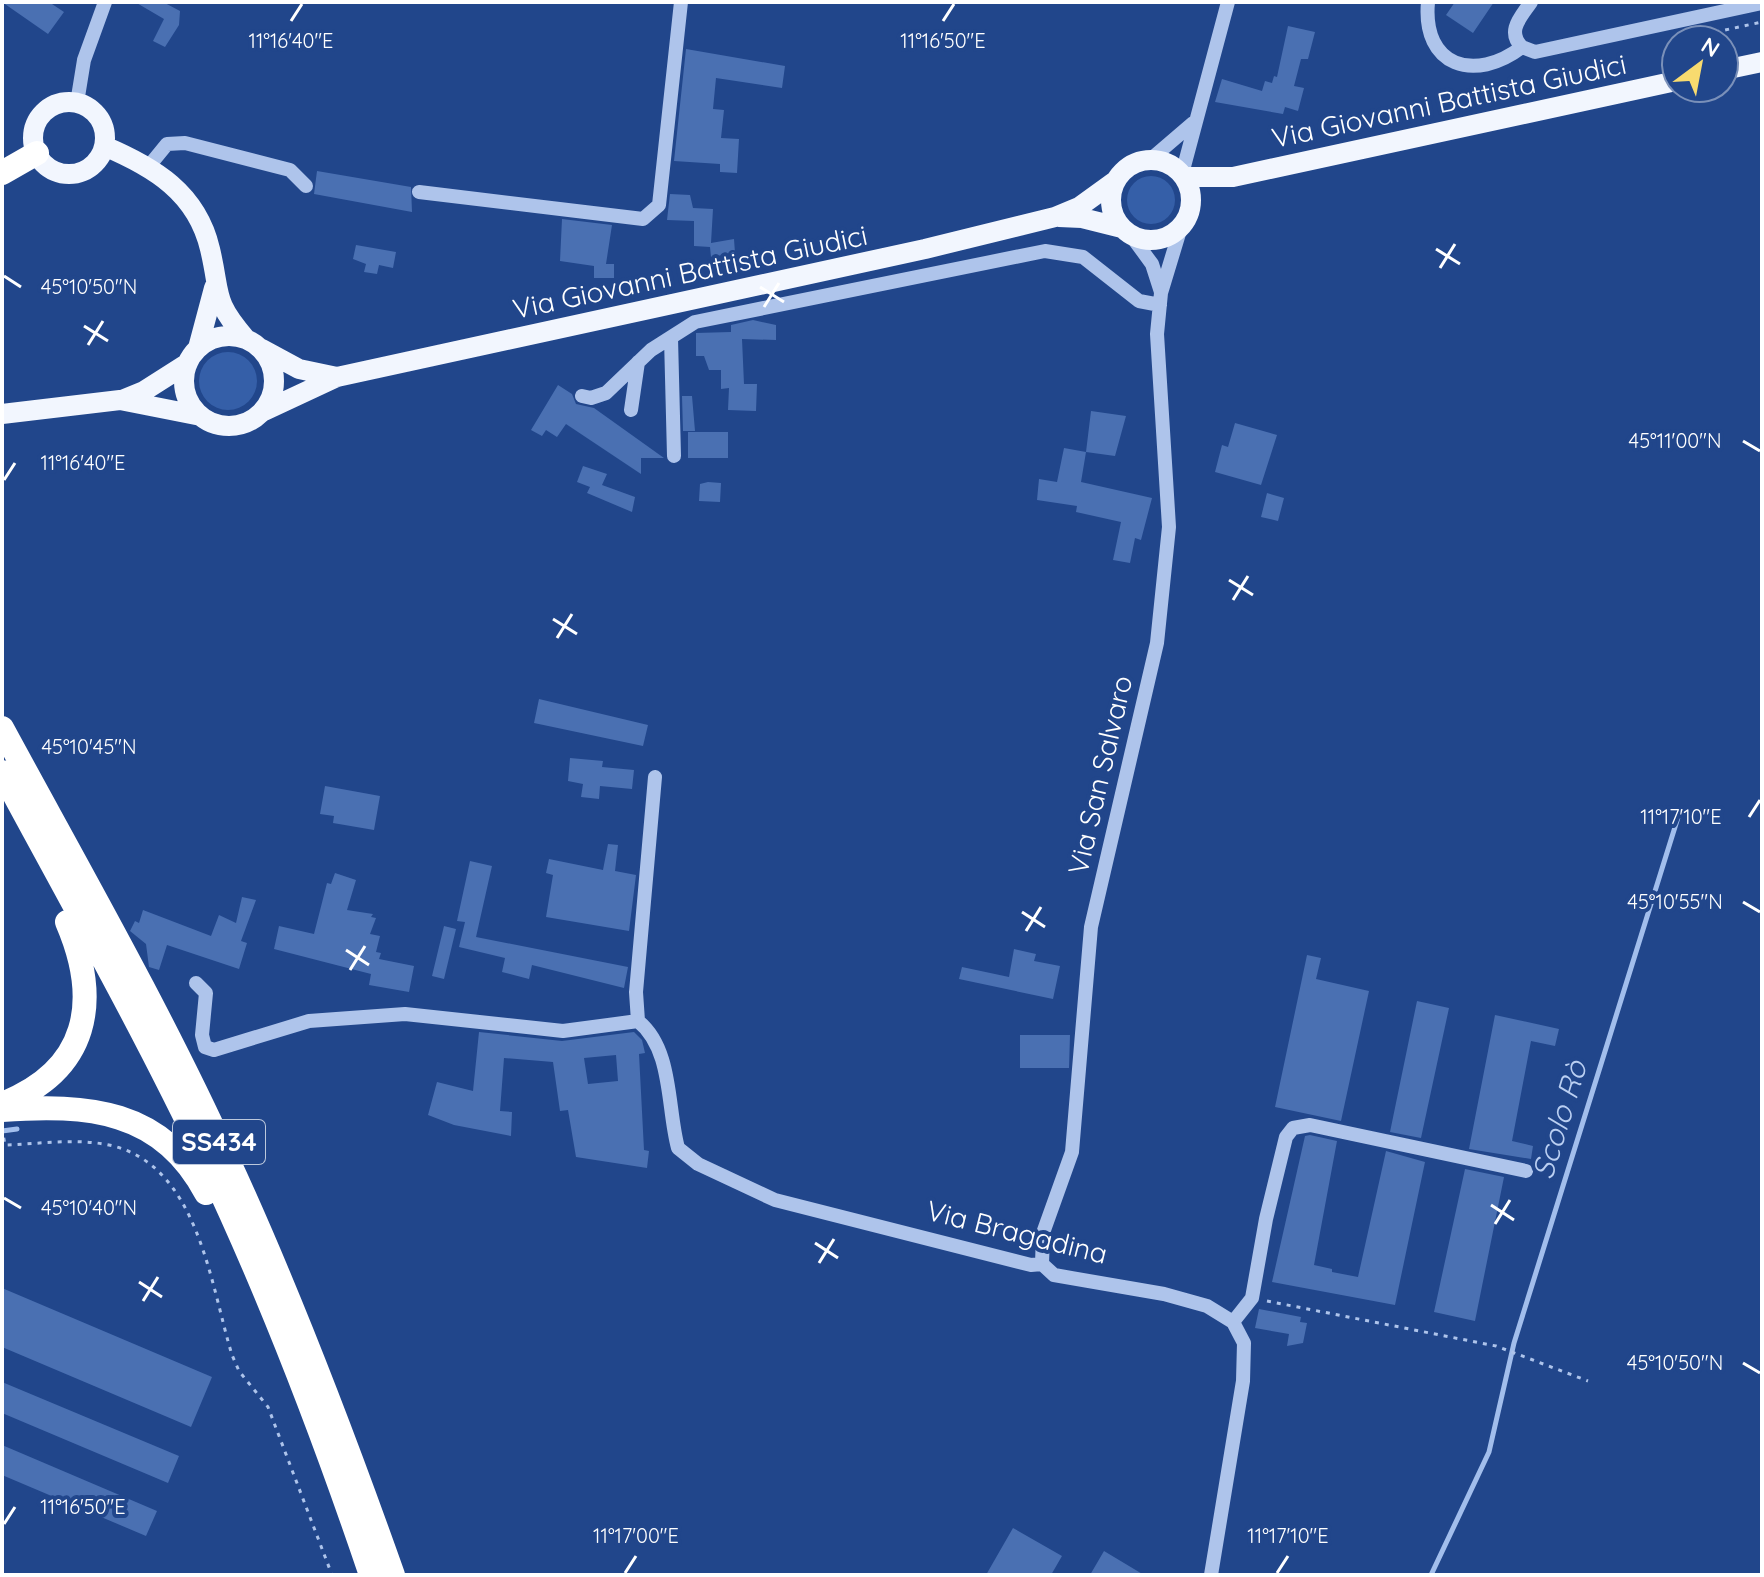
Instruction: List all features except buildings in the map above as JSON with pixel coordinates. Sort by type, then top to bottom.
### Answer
[{"type":"highway","points":[[2,173],[37,153]]},
{"type":"highway","points":[[2,719],[7,737]]},
{"type":"highway","name":"SS434","points":[[7,737],[182,1065],[227,1157],[334,1408],[393,1575]]},
{"type":"highway","name":"SS434","points":[[2,772],[203,1154],[312,1412],[371,1575]]},
{"type":"highway","points":[[2,800],[67,922],[80,953],[87,983],[85,1012],[70,1052],[41,1083],[2,1104]]},
{"type":"highway","points":[[2,1110],[73,1106],[114,1114],[178,1152],[194,1170],[211,1202],[275,1356],[312,1412]]},
{"type":"main road","points":[[1740,67],[1762,62]]},
{"type":"main road","name":"Via Giovanni Battista Giudici","points":[[262,412],[337,377],[878,259],[1055,217],[1079,207],[1115,181],[1130,165],[1151,159],[1171,165],[1183,176],[1233,177],[1660,84]]},
{"type":"main road","points":[[77,103],[99,119],[104,146],[95,163],[70,174],[52,170],[37,153],[34,130],[43,114],[58,104],[77,103]]},
{"type":"main road","points":[[104,146],[149,166],[187,200],[201,223],[210,250],[214,288],[222,307],[273,372],[270,400],[262,412],[233,426],[211,422],[201,416],[120,400]]},
{"type":"main road","points":[[1183,176],[1192,203],[1185,221]]},
{"type":"main road","name":"Via Giovanni Battista Giudici","points":[[1055,217],[1082,218],[1159,239],[1185,221],[1233,177]]},
{"type":"main road","points":[[1115,181],[1111,205],[1126,231]]},
{"type":"main road","points":[[201,416],[185,392],[214,288]]},
{"type":"main road","points":[[2,414],[120,400],[144,391],[221,336],[253,343]]},
{"type":"main road","name":"Via Giovanni Battista Giudici","points":[[253,343],[299,369],[337,377]]},
{"type":"street","points":[[419,192],[643,219],[659,205],[681,2]]},
{"type":"street","points":[[1183,176],[1228,2]]},
{"type":"street","points":[[1428,2],[1428,25],[1439,51],[1458,66],[1470,67],[1508,57],[1522,47]]},
{"type":"street","points":[[1531,2],[1513,30],[1514,39],[1522,47],[1535,52],[1762,3]]},
{"type":"street","points":[[77,103],[84,60],[106,7]]},
{"type":"street","points":[[1151,159],[1182,136],[1196,120]]},
{"type":"street","points":[[149,166],[167,144],[185,143],[290,170],[306,186]]},
{"type":"street","name":"Via San Salvaro","points":[[1042,1264],[1043,1233],[1072,1152],[1091,927],[1157,643],[1169,527],[1157,334],[1161,299],[1185,221]]},
{"type":"street","name":"Via San Salvaro","points":[[1126,231],[1152,264],[1161,299]]},
{"type":"street","points":[[582,396],[591,398],[606,393],[638,362],[695,322],[1045,251],[1083,257],[1139,301],[1161,299]]},
{"type":"street","points":[[671,338],[674,456]]},
{"type":"street","points":[[631,410],[638,362]]},
{"type":"street","points":[[196,983],[206,993],[202,1035],[205,1047],[214,1050],[309,1021],[405,1014],[563,1031],[638,1021],[636,992],[655,777]]},
{"type":"street","name":"Via Bragadina","points":[[638,1021],[651,1032],[665,1070],[678,1148],[698,1164],[775,1200],[1031,1265],[1042,1264],[1054,1275],[1164,1294],[1207,1306],[1233,1322]]},
{"type":"street","points":[[1211,1575],[1243,1381],[1244,1343],[1233,1322],[1252,1298],[1266,1219],[1286,1137],[1293,1128],[1310,1125],[1526,1171]]},
{"type":"path","points":[[2,1128],[5,1145],[82,1142],[110,1145],[153,1167],[167,1182],[193,1224],[232,1355],[239,1371],[268,1407],[332,1575]]},
{"type":"path","points":[[1252,1298],[1496,1346],[1588,1381]]},
{"type":"shaded area","points":[[1151,176],[1168,183],[1175,200],[1168,217],[1151,224],[1134,217],[1127,200],[1134,183]]},
{"type":"shaded area","points":[[228,352],[249,360],[257,381],[249,402],[228,410],[207,402],[199,381],[207,360]]},
{"type":"waterway","name":"Scolo Rò","points":[[1431,1575],[1489,1452],[1514,1343],[1680,811]]},
{"type":"waterway","points":[[2,1131],[17,1129]]}]
